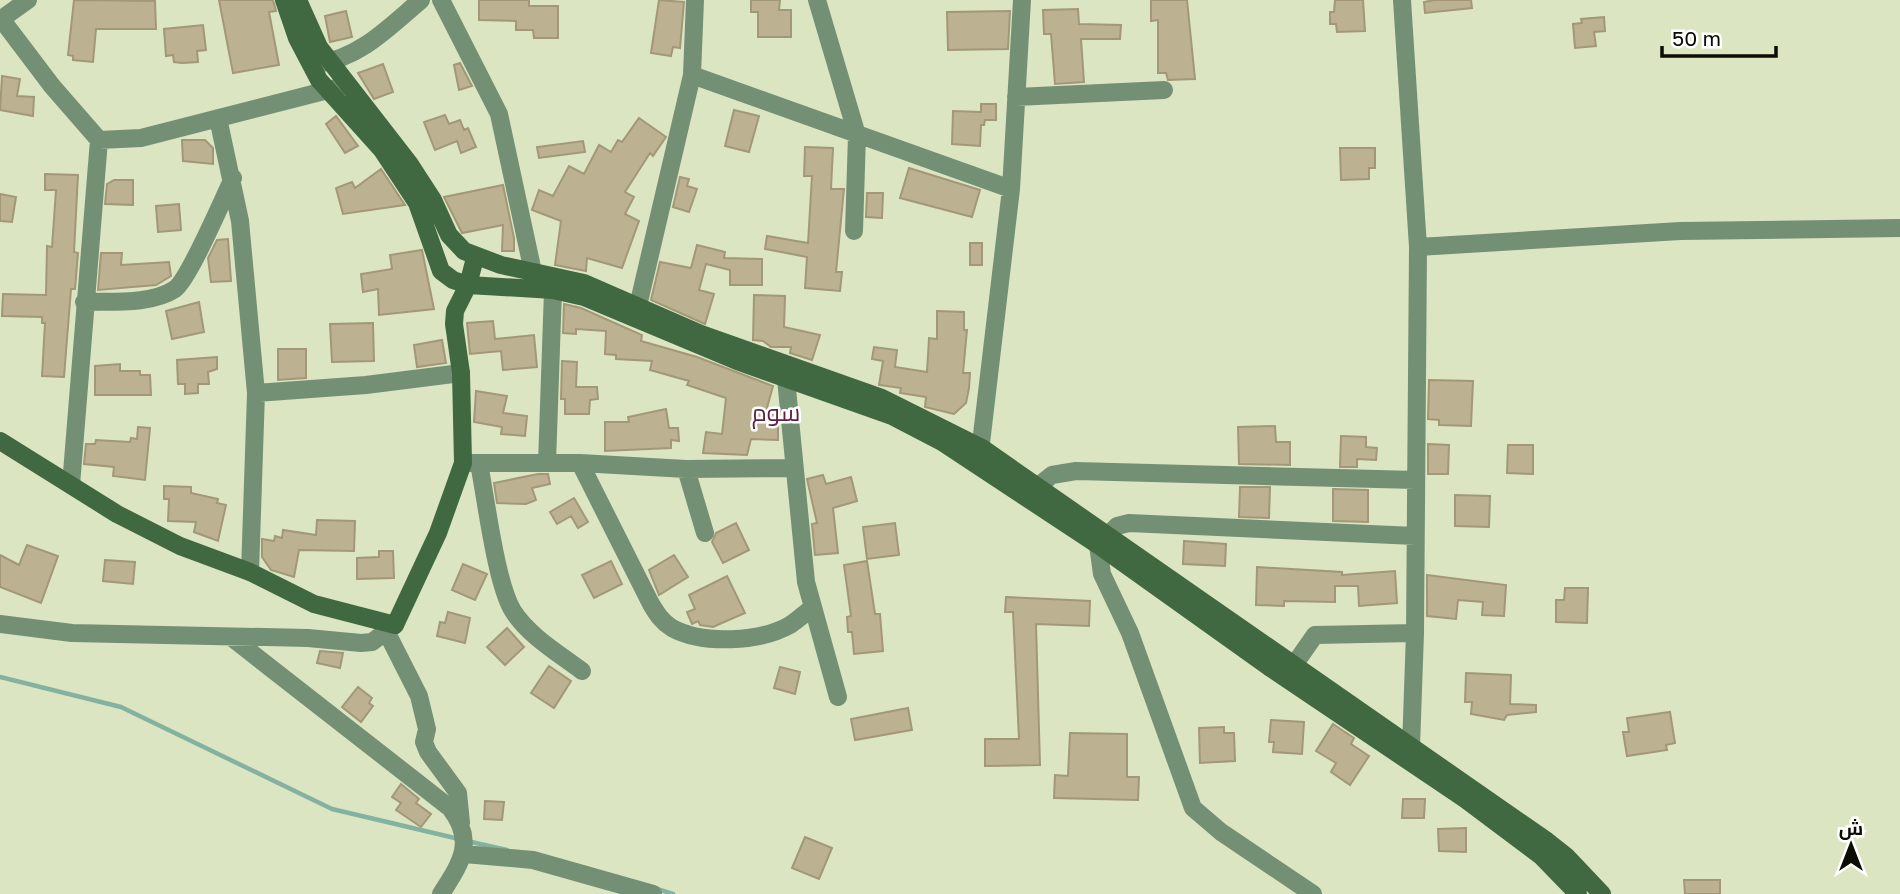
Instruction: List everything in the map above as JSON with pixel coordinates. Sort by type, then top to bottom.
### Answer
[{"type":"main road","points":[[284,0],[310,65],[326,89],[382,150],[407,184],[427,224],[441,271],[453,281],[468,285],[553,290],[584,297],[679,339],[892,416],[980,456],[1102,540],[1294,665],[1547,841],[1577,883]]},
{"type":"main road","points":[[298,0],[308,27],[330,62],[409,163],[433,200],[449,235],[475,258],[584,282],[701,334],[882,398],[1037,487],[1269,667],[1465,799],[1577,883],[1602,894]]},
{"type":"main road","points":[[0,441],[149,531],[250,572],[314,604],[391,629],[471,464],[454,324],[459,300],[468,285],[475,258]]},
{"type":"street","points":[[28,0],[1,20],[52,86],[99,140],[71,485]]},
{"type":"street","points":[[310,65],[330,62],[364,47],[421,0]]},
{"type":"street","points":[[441,0],[499,114],[533,272]]},
{"type":"street","points":[[638,306],[692,75],[695,0]]},
{"type":"street","points":[[817,0],[858,135],[854,231]]},
{"type":"street","points":[[980,456],[1011,189],[1022,0],[1030,0]]},
{"type":"street","points":[[1402,0],[1418,247],[1415,632],[1410,747]]},
{"type":"street","points":[[692,75],[1011,189]]},
{"type":"street","points":[[99,140],[141,138],[347,85]]},
{"type":"street","points":[[1016,97],[1164,90]]},
{"type":"street","points":[[218,118],[233,178],[247,273],[256,393],[250,572]]},
{"type":"street","points":[[84,302],[137,299],[174,289],[186,275],[233,178]]},
{"type":"street","points":[[1418,247],[1680,231],[1900,228]]},
{"type":"street","points":[[547,463],[553,290]]},
{"type":"street","points":[[256,393],[366,385],[461,373]]},
{"type":"street","points":[[786,379],[806,582],[838,697]]},
{"type":"street","points":[[582,671],[541,641],[513,611],[471,464],[580,463],[686,469],[793,468]]},
{"type":"street","points":[[580,463],[651,604],[660,619],[671,628],[712,638],[757,635],[790,625],[812,608]]},
{"type":"street","points":[[686,469],[705,533]]},
{"type":"street","points":[[1037,487],[1052,475],[1076,471],[1416,481]]},
{"type":"street","points":[[1313,894],[1221,832],[1193,808],[1130,633],[1102,574],[1102,540],[1122,524],[1136,523],[1415,536]]},
{"type":"street","points":[[0,624],[72,633],[360,643],[372,642],[391,629],[419,696],[427,729],[424,742],[428,752],[458,793],[464,854],[441,894]]},
{"type":"street","points":[[1294,665],[1315,635],[1415,632]]},
{"type":"street","points":[[231,637],[442,801],[461,823]]},
{"type":"street","points":[[464,854],[533,860],[653,894]]},
{"type":"building","points":[[74,0],[155,1],[156,29],[96,29],[93,62],[73,60],[73,56],[68,55]]},
{"type":"building","points":[[219,0],[273,0],[276,11],[269,12],[279,65],[233,73]]},
{"type":"building","points":[[479,0],[529,0],[529,6],[558,6],[558,38],[534,38],[533,30],[516,30],[516,21],[479,20]]},
{"type":"building","points":[[659,0],[684,2],[680,48],[673,47],[671,56],[651,53]]},
{"type":"building","points":[[751,0],[780,0],[779,10],[791,10],[791,37],[758,37],[758,12],[751,12]]},
{"type":"building","points":[[1151,0],[1187,0],[1195,79],[1168,80],[1166,73],[1158,73],[1158,20],[1151,21]]},
{"type":"building","points":[[1335,0],[1363,0],[1365,31],[1337,32],[1336,24],[1330,24],[1330,12],[1334,12]]},
{"type":"building","points":[[1471,0],[1472,8],[1425,13],[1424,2]]},
{"type":"building","points":[[1078,9],[1079,24],[1121,25],[1120,39],[1081,39],[1084,82],[1055,84],[1051,34],[1044,34],[1043,10]]},
{"type":"building","points":[[346,11],[352,37],[330,42],[325,16]]},
{"type":"building","points":[[1010,11],[1008,49],[948,50],[947,12]]},
{"type":"building","points":[[1604,17],[1605,31],[1594,32],[1596,46],[1575,48],[1573,24],[1582,23],[1581,19]]},
{"type":"building","points":[[203,25],[206,50],[197,51],[198,62],[174,62],[173,55],[166,56],[164,29]]},
{"type":"building","points":[[460,63],[472,86],[459,90],[454,65]]},
{"type":"building","points":[[383,64],[393,92],[374,99],[358,73]]},
{"type":"building","points":[[2,76],[20,79],[17,96],[34,97],[33,116],[0,110]]},
{"type":"building","points":[[981,104],[996,104],[996,120],[985,120],[984,125],[981,125],[980,146],[952,144],[953,111],[981,112]]},
{"type":"building","points":[[734,110],[759,116],[749,152],[725,146]]},
{"type":"building","points":[[445,115],[449,124],[460,120],[464,130],[468,128],[476,147],[461,153],[457,141],[435,150],[424,122]]},
{"type":"building","points":[[336,116],[358,146],[345,153],[326,124]]},
{"type":"building","points":[[639,118],[666,137],[653,156],[650,153],[625,192],[634,197],[625,214],[639,221],[622,268],[587,258],[586,271],[555,265],[561,221],[532,210],[539,190],[553,196],[569,166],[584,174],[599,145],[611,152],[618,140],[622,142]]},
{"type":"building","points":[[182,140],[205,140],[213,148],[213,164],[183,161]]},
{"type":"building","points":[[583,141],[585,152],[539,158],[537,147]]},
{"type":"building","points":[[805,147],[833,148],[831,189],[844,189],[836,272],[842,272],[840,291],[805,288],[807,257],[765,249],[767,236],[808,243],[812,176],[804,176]]},
{"type":"building","points":[[1340,148],[1375,148],[1375,168],[1369,168],[1369,179],[1341,180]]},
{"type":"building","points":[[909,168],[980,190],[972,217],[900,198]]},
{"type":"building","points":[[381,169],[405,205],[343,214],[336,188],[352,182],[355,188]]},
{"type":"building","points":[[45,174],[78,175],[74,252],[78,253],[75,289],[71,289],[64,377],[42,376],[45,323],[42,323],[42,317],[2,316],[3,294],[46,295],[47,246],[52,247],[56,190],[45,190]]},
{"type":"building","points":[[680,177],[689,179],[687,186],[697,189],[689,212],[673,207]]},
{"type":"building","points":[[114,180],[133,180],[133,205],[105,204],[107,184]]},
{"type":"building","points":[[503,185],[514,238],[514,251],[502,251],[503,225],[462,233],[444,197]]},
{"type":"building","points":[[867,193],[883,193],[882,218],[866,217]]},
{"type":"building","points":[[0,194],[16,197],[12,222],[0,221]]},
{"type":"building","points":[[179,204],[181,230],[158,232],[156,206]]},
{"type":"building","points":[[228,239],[231,281],[211,282],[208,258],[217,240]]},
{"type":"building","points":[[970,243],[982,243],[982,265],[970,265]]},
{"type":"building","points":[[697,245],[725,252],[724,258],[762,259],[762,285],[730,285],[730,270],[706,264],[699,290],[714,294],[705,324],[651,300],[660,262],[691,268]]},
{"type":"building","points":[[422,250],[434,309],[379,315],[378,289],[363,292],[361,274],[392,269],[390,255]]},
{"type":"building","points":[[101,253],[122,253],[121,265],[169,262],[171,276],[156,285],[98,290]]},
{"type":"building","points":[[754,295],[785,296],[784,327],[820,335],[812,360],[790,353],[791,347],[771,347],[763,341],[753,340]]},
{"type":"building","points":[[199,302],[204,332],[172,339],[166,311]]},
{"type":"building","points":[[564,304],[581,308],[642,335],[641,341],[697,357],[773,386],[765,415],[778,415],[778,440],[751,439],[747,455],[703,453],[706,432],[722,434],[726,398],[687,385],[689,381],[650,370],[652,361],[616,359],[616,355],[605,354],[606,331],[576,329],[576,334],[563,333]]},
{"type":"building","points":[[937,311],[964,312],[964,330],[967,330],[963,373],[970,373],[969,388],[966,403],[954,414],[925,407],[926,397],[900,393],[901,388],[879,385],[883,361],[872,359],[874,347],[897,350],[895,367],[927,372],[929,338],[937,339]]},
{"type":"building","points":[[493,321],[495,339],[534,335],[537,367],[503,370],[501,351],[470,354],[467,323]]},
{"type":"building","points":[[373,323],[374,361],[332,362],[330,324]]},
{"type":"building","points":[[442,340],[446,363],[417,367],[414,345]]},
{"type":"building","points":[[278,349],[306,349],[306,378],[278,380]]},
{"type":"building","points":[[217,357],[217,369],[208,372],[209,384],[198,384],[198,393],[185,394],[185,384],[178,384],[177,360]]},
{"type":"building","points":[[562,361],[577,362],[576,387],[597,387],[598,399],[590,400],[589,414],[565,414],[565,399],[561,399]]},
{"type":"building","points":[[120,364],[120,371],[140,371],[140,375],[150,375],[151,395],[95,395],[95,366]]},
{"type":"building","points":[[1429,380],[1473,381],[1471,426],[1439,425],[1439,420],[1428,419]]},
{"type":"building","points":[[476,391],[507,396],[503,413],[527,416],[525,436],[501,434],[502,427],[474,422]]},
{"type":"building","points":[[666,409],[669,428],[678,428],[679,441],[671,440],[671,448],[605,451],[605,422],[629,422],[628,417]]},
{"type":"building","points":[[1275,426],[1276,442],[1290,442],[1290,465],[1239,464],[1238,427]]},
{"type":"building","points":[[138,427],[150,428],[145,480],[113,476],[114,467],[84,464],[86,444],[95,444],[96,440],[130,442],[131,438],[137,439]]},
{"type":"building","points":[[1341,436],[1366,437],[1366,447],[1377,448],[1376,460],[1357,459],[1357,467],[1340,467]]},
{"type":"building","points":[[1428,444],[1449,445],[1448,474],[1428,474]]},
{"type":"building","points":[[1508,445],[1533,445],[1533,474],[1507,473]]},
{"type":"building","points":[[548,474],[550,484],[532,488],[536,500],[526,504],[497,503],[494,483]]},
{"type":"building","points":[[823,475],[826,484],[851,477],[857,501],[833,508],[838,553],[815,555],[812,524],[817,523],[807,479]]},
{"type":"building","points":[[164,486],[191,487],[191,493],[218,499],[217,503],[226,505],[218,541],[194,532],[196,522],[168,521],[169,499],[164,499]]},
{"type":"building","points":[[1240,487],[1270,487],[1269,518],[1239,517]]},
{"type":"building","points":[[1333,489],[1368,490],[1368,522],[1333,521]]},
{"type":"building","points":[[1455,495],[1490,496],[1489,527],[1455,526]]},
{"type":"building","points":[[574,498],[588,522],[578,528],[571,516],[557,524],[550,512]]},
{"type":"building","points":[[317,520],[355,521],[354,551],[299,550],[294,577],[271,570],[262,557],[262,539],[274,541],[275,536],[282,538],[283,530],[316,535]]},
{"type":"building","points":[[736,523],[749,550],[723,563],[712,542],[716,533]]},
{"type":"building","points":[[895,523],[899,555],[867,559],[863,527]]},
{"type":"building","points":[[1184,541],[1226,544],[1225,566],[1183,564]]},
{"type":"building","points":[[27,545],[58,556],[41,603],[0,587],[0,555],[19,565]]},
{"type":"building","points":[[379,551],[393,551],[394,578],[357,579],[357,558],[379,557]]},
{"type":"building","points":[[674,555],[688,577],[659,595],[649,570]]},
{"type":"building","points":[[105,560],[135,562],[133,584],[103,581]]},
{"type":"building","points":[[611,561],[622,584],[594,598],[582,575]]},
{"type":"building","points":[[867,561],[875,614],[880,614],[883,651],[854,654],[852,632],[848,632],[847,617],[851,616],[844,565]]},
{"type":"building","points":[[463,564],[487,574],[475,600],[452,590]]},
{"type":"building","points":[[1257,567],[1342,572],[1342,575],[1395,571],[1397,603],[1359,606],[1358,586],[1335,586],[1335,602],[1284,601],[1284,606],[1256,605]]},
{"type":"building","points":[[1427,575],[1506,585],[1504,616],[1482,615],[1483,602],[1458,600],[1456,619],[1427,616]]},
{"type":"building","points":[[727,576],[745,613],[713,627],[700,625],[698,621],[692,624],[687,612],[695,609],[689,595]]},
{"type":"building","points":[[1565,588],[1588,588],[1587,623],[1556,622],[1556,600],[1564,600]]},
{"type":"building","points":[[1006,597],[1090,601],[1089,626],[1036,624],[1040,765],[985,766],[985,739],[1019,739],[1013,612],[1005,612]]},
{"type":"building","points":[[448,612],[470,618],[465,643],[437,636],[440,622],[445,623]]},
{"type":"building","points":[[507,628],[524,647],[505,665],[487,647]]},
{"type":"building","points":[[320,651],[343,653],[340,668],[317,663]]},
{"type":"building","points":[[549,666],[571,681],[554,708],[531,693]]},
{"type":"building","points":[[780,667],[800,672],[795,694],[774,688]]},
{"type":"building","points":[[1466,673],[1511,675],[1510,704],[1536,705],[1536,712],[1507,715],[1504,720],[1471,714],[1472,702],[1465,702]]},
{"type":"building","points":[[358,687],[372,698],[369,703],[373,706],[361,722],[342,707]]},
{"type":"building","points":[[908,708],[912,730],[855,740],[851,719]]},
{"type":"building","points":[[1670,712],[1675,743],[1666,745],[1667,750],[1627,756],[1623,732],[1629,732],[1627,718]]},
{"type":"building","points":[[1271,720],[1304,722],[1302,754],[1273,752],[1274,742],[1269,742]]},
{"type":"building","points":[[1333,724],[1354,738],[1351,744],[1369,756],[1350,785],[1331,772],[1336,763],[1316,751]]},
{"type":"building","points":[[1224,727],[1224,733],[1234,733],[1235,761],[1200,763],[1199,728]]},
{"type":"building","points":[[1070,733],[1127,734],[1127,777],[1139,777],[1138,800],[1054,798],[1055,775],[1068,776]]},
{"type":"building","points":[[401,784],[419,799],[416,803],[431,814],[421,827],[396,810],[401,803],[392,797]]},
{"type":"building","points":[[1403,799],[1425,799],[1424,818],[1402,818]]},
{"type":"building","points":[[485,801],[504,802],[502,820],[484,819]]},
{"type":"building","points":[[1466,828],[1466,852],[1439,851],[1438,829]]},
{"type":"building","points":[[805,837],[832,848],[819,879],[792,868]]},
{"type":"building","points":[[1684,880],[1720,880],[1720,894],[1685,894]]},
{"type":"waterway","points":[[0,677],[121,707],[332,809],[459,839]]},
{"type":"waterway","points":[[467,841],[507,850]]},
{"type":"waterway","points":[[657,889],[673,894]]},
{"type":"district","name":"سوم","points":[[776,413]]}]
